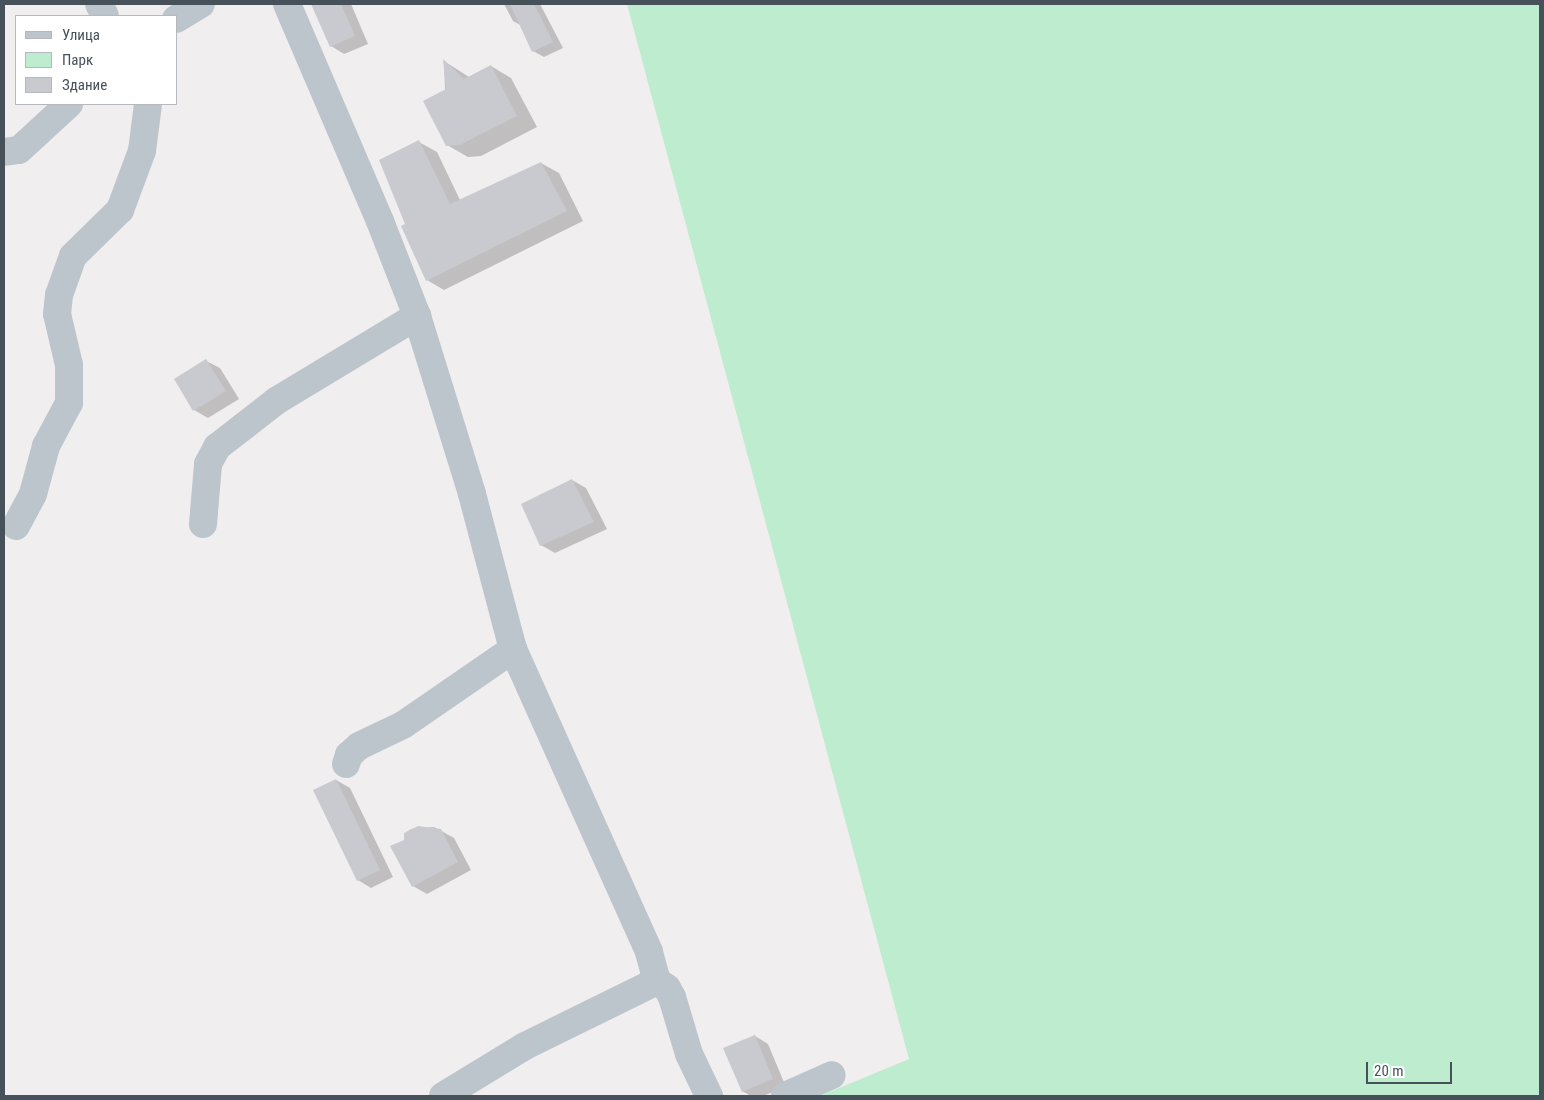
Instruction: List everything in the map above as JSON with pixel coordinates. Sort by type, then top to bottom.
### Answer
[{"type":"street","points":[[178,18],[201,4]]},
{"type":"street","points":[[287,4],[380,221],[417,316],[470,485],[513,649],[626,900],[657,981],[667,988],[672,997],[689,1054],[709,1096]]},
{"type":"street","points":[[4,152],[19,150],[68,105]]},
{"type":"street","points":[[16,526],[33,494],[46,446],[69,403],[69,364],[58,314],[59,295],[74,256],[120,210],[142,151],[148,105]]},
{"type":"street","points":[[203,524],[208,464],[217,447],[276,400],[417,316]]},
{"type":"street","points":[[346,764],[349,755],[359,746],[402,726],[513,649]]},
{"type":"street","points":[[443,1096],[525,1046],[657,981]]},
{"type":"street","points":[[785,1096],[832,1075]]},
{"type":"green space","points":[[627,4],[1540,4],[1540,1096],[820,1096],[909,1059]]},
{"type":"building","points":[[311,4],[341,4],[355,36],[330,47]]},
{"type":"building","points":[[510,4],[534,4],[553,42],[532,52]]},
{"type":"building","points":[[443,59],[464,79],[491,65],[517,116],[460,145],[446,146],[423,101],[446,89]]},
{"type":"building","points":[[419,140],[450,204],[541,162],[567,211],[426,281],[401,226],[405,224],[379,160]]},
{"type":"building","points":[[206,359],[226,391],[193,411],[174,379]]},
{"type":"building","points":[[572,479],[594,522],[540,546],[521,504]]},
{"type":"building","points":[[336,779],[380,870],[357,881],[313,790]]},
{"type":"building","points":[[418,826],[441,829],[458,862],[412,887],[390,846],[404,840],[404,833]]},
{"type":"building","points":[[755,1035],[773,1079],[742,1092],[723,1048]]}]
